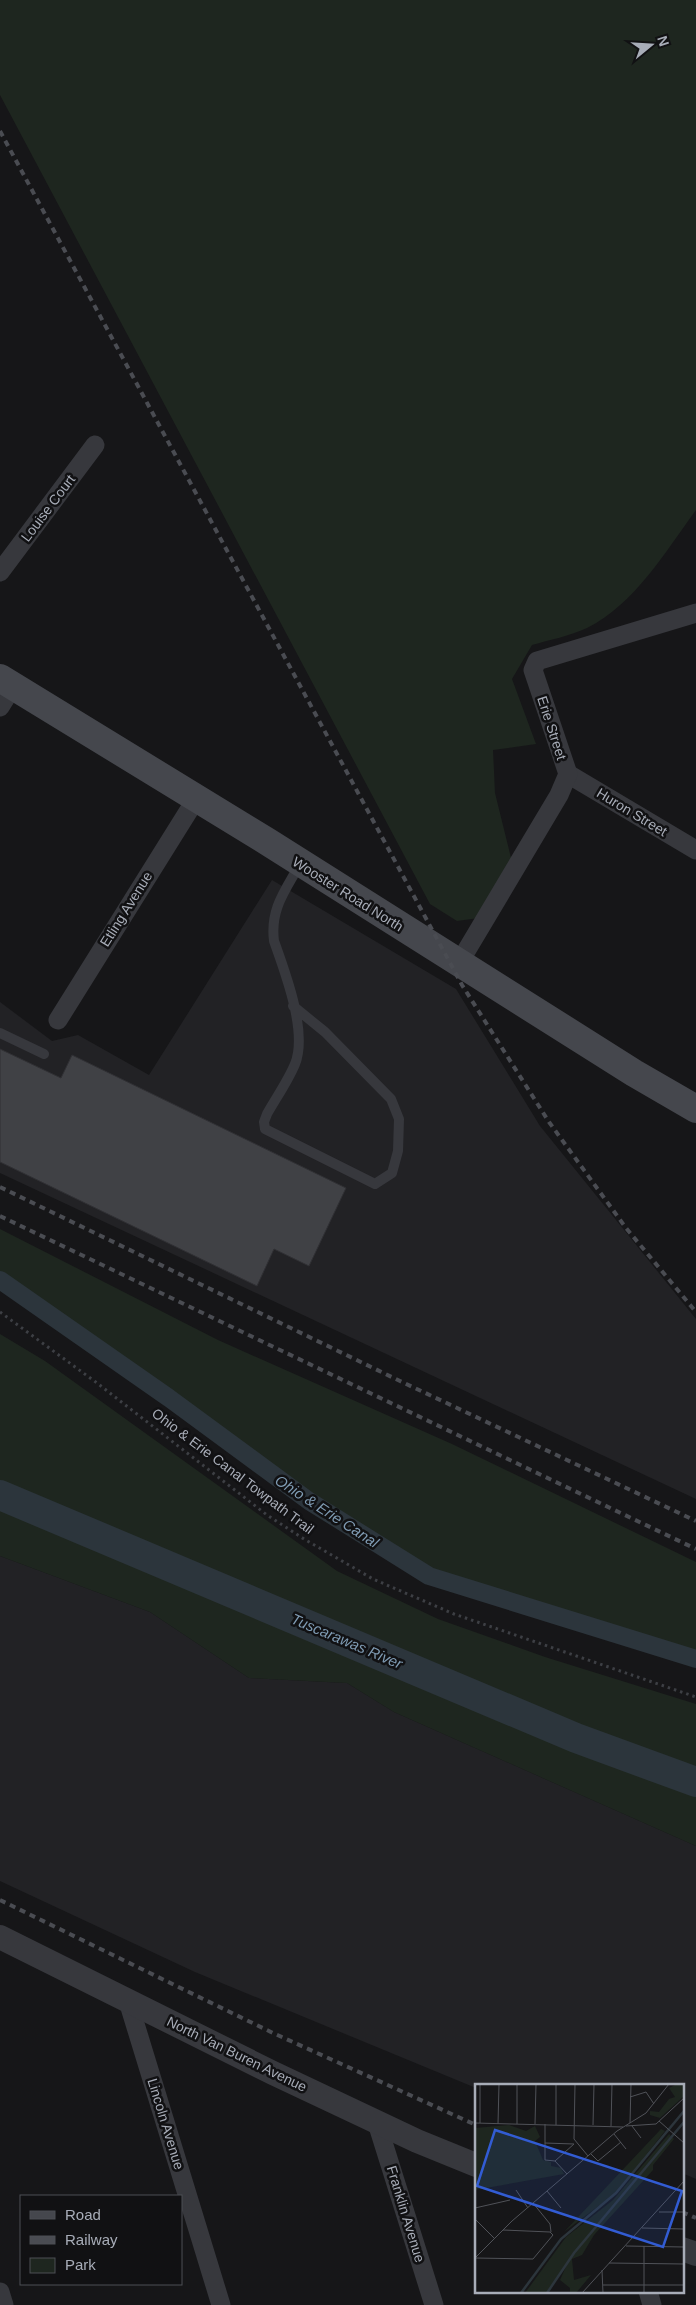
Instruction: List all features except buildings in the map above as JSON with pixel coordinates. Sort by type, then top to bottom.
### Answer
[{"type":"main road","name":"Wooster Road North","points":[[4,691],[196,799],[394,923],[467,963],[696,1109]]},
{"type":"street","name":"Louise Court","points":[[0,572],[95,445]]},
{"type":"street","name":"Erie Street","points":[[467,963],[559,795],[568,774],[533,670],[537,661],[696,613]]},
{"type":"street","name":"Huron Street","points":[[568,774],[696,850]]},
{"type":"street","name":"Etling Avenue","points":[[58,1020],[196,799]]},
{"type":"street","name":"North Van Buren Avenue","points":[[0,1937],[377,2123],[475,2166]]},
{"type":"street","name":"Lincoln Avenue","points":[[128,2001],[221,2305]]},
{"type":"street","name":"Franklin Avenue","points":[[377,2123],[434,2305]]},
{"type":"street","points":[[684,2250],[696,2254]]},
{"type":"street","points":[[0,2292],[4,2305]]},
{"type":"street","points":[[648,2292],[652,2305]]},
{"type":"lane","points":[[293,1006],[326,1032],[391,1099],[398,1119],[398,1151],[392,1173],[375,1184],[265,1129],[264,1122],[267,1114],[295,1064],[299,1050],[299,1032],[274,941],[272,927],[274,913],[300,864]]},
{"type":"lane","points":[[0,1033],[44,1054]]},
{"type":"path","name":"Ohio & Erie Canal Towpath Trail","points":[[0,1312],[97,1383],[268,1515],[312,1544],[373,1579],[454,1614],[696,1696]]},
{"type":"shaded area","points":[[272,880],[456,989],[540,1126],[696,1319],[696,1499],[0,1173],[0,1002],[52,1041],[78,1035],[149,1075]]},
{"type":"shaded area","points":[[0,1556],[150,1612],[249,1678],[347,1683],[394,1712],[696,1846],[696,2179],[684,2174],[684,2084],[475,2084],[475,2088],[195,1972],[0,1881]]},
{"type":"green space","points":[[0,0],[696,0],[696,510],[648,576],[620,605],[604,618],[587,628],[567,636],[532,645],[512,679],[536,744],[493,750],[495,793],[514,870],[486,917],[457,921],[430,904],[0,95]]},
{"type":"green space","points":[[0,1229],[218,1340],[452,1444],[696,1562],[696,1659],[429,1576],[0,1282]]},
{"type":"green space","points":[[0,1334],[45,1361],[337,1571],[438,1619],[545,1657],[696,1704],[696,1846],[394,1712],[347,1683],[249,1678],[150,1612],[0,1556]]},
{"type":"waterway","name":"Ohio & Erie Canal","points":[[0,1280],[169,1398],[309,1501],[429,1576],[696,1659]]},
{"type":"waterway","name":"Tuscarawas River","points":[[0,1495],[576,1738],[696,1782]]},
{"type":"railway","points":[[0,131],[462,985],[549,1122],[626,1228],[696,1312]]},
{"type":"railway","points":[[0,1187],[400,1381],[696,1521]]},
{"type":"railway","points":[[0,1216],[696,1549]]},
{"type":"railway","points":[[0,1900],[273,2033],[475,2125]]},
{"type":"railway","points":[[684,2213],[696,2218]]}]
